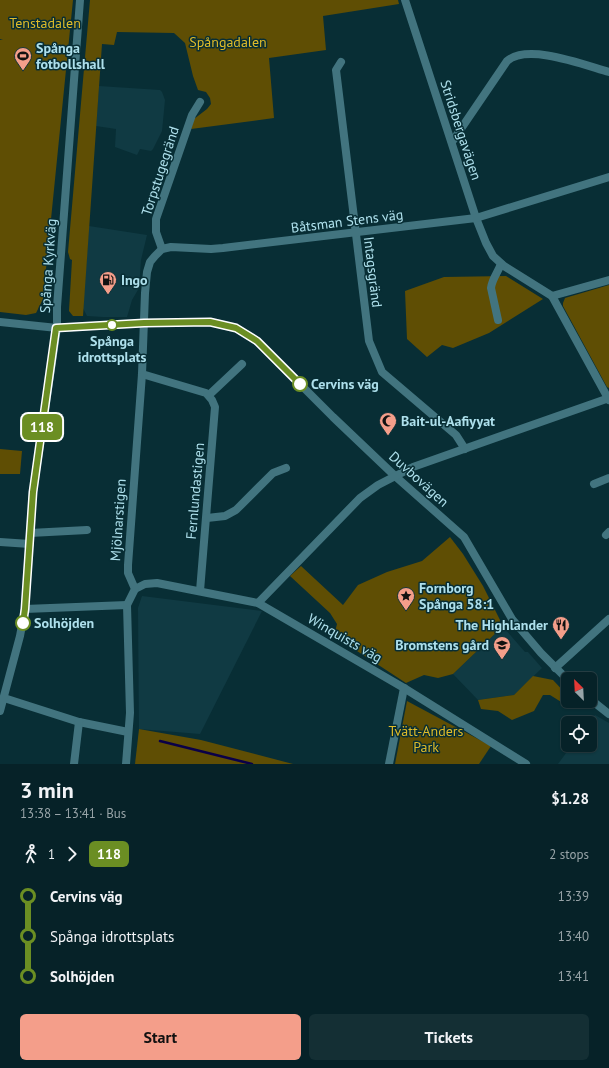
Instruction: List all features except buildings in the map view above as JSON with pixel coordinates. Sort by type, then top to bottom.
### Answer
[{"type":"street","name":"Spånga Kyrkväg","points":[[0,711],[20,636],[25,609],[33,492],[56,328],[80,0]]},
{"type":"street","name":"Stridsbergavägen","points":[[405,0],[476,218],[486,243],[493,256],[501,264],[552,296],[609,399]]},
{"type":"street","points":[[452,142],[507,61],[512,56],[541,53],[609,72]]},
{"type":"street","name":"Intagsgränd","points":[[341,62],[336,70],[369,341],[382,372],[456,435],[465,448]]},
{"type":"street","name":"Torpstugegränd","points":[[162,249],[156,232],[156,219],[192,115],[200,102]]},
{"type":"street","name":"Båtsman Stens väg","points":[[162,249],[171,247],[211,249],[223,248],[476,218],[609,177]]},
{"type":"street","points":[[144,323],[150,262],[162,249]]},
{"type":"street","points":[[498,320],[491,283],[499,271],[501,264]]},
{"type":"street","points":[[552,296],[609,280]]},
{"type":"street","name":"Duvbovägen","points":[[0,322],[56,328],[144,323],[210,322],[236,328],[257,341],[395,476],[464,537],[512,618],[561,674]]},
{"type":"street","name":"Mjölnarstigen","points":[[135,589],[128,573],[128,565],[142,374],[144,323]]},
{"type":"street","points":[[142,374],[189,387],[209,395],[242,364]]},
{"type":"street","name":"Fernlundastigen","points":[[200,591],[215,407],[209,395]]},
{"type":"street","points":[[258,603],[360,498],[378,485],[413,467],[609,399]]},
{"type":"street","points":[[207,518],[225,516],[236,510],[273,473],[286,468]]},
{"type":"street","points":[[594,484],[609,478]]},
{"type":"street","points":[[30,533],[87,530]]},
{"type":"street","points":[[0,542],[30,544]]},
{"type":"street","name":"Winquists väg","points":[[135,589],[144,584],[157,583],[258,603],[404,688],[526,764]]},
{"type":"street","points":[[126,764],[130,713],[127,605],[135,589]]},
{"type":"street","points":[[25,609],[127,605]]},
{"type":"street","points":[[555,668],[609,619]]},
{"type":"street","points":[[389,764],[404,688]]},
{"type":"street","points":[[4,698],[79,722],[128,732]]},
{"type":"street","points":[[597,705],[609,714]]},
{"type":"street","points":[[74,764],[79,722]]},
{"type":"shaded area","points":[[99,86],[160,90],[162,92],[165,100],[162,131],[151,151],[140,149],[137,155],[115,147],[116,129],[96,126]]},
{"type":"shaded area","points":[[89,226],[147,235],[141,260],[139,288],[132,300],[127,317],[87,316],[83,308]]},
{"type":"shaded area","points":[[142,596],[262,611],[200,734],[139,729],[138,608]]},
{"type":"shaded area","name":"Bromstens gård","points":[[504,628],[525,652],[528,652],[542,668],[514,695],[478,700],[453,674],[499,630]]},
{"type":"shaded area","points":[[597,716],[609,723],[609,764],[558,764],[567,752],[597,752]]},
{"type":"green space","name":"Tenstadalen","points":[[0,0],[73,0],[43,299],[36,313],[26,315],[0,312],[0,40],[3,40],[0,39]]},
{"type":"green space","name":"Spångadalen","points":[[90,0],[398,0],[399,4],[323,16],[326,50],[269,58],[274,118],[191,129],[194,119],[211,104],[210,98],[206,92],[198,90],[185,43],[174,33],[117,32],[114,45],[102,44],[83,316],[73,316],[69,311],[72,260],[70,259],[68,252]]},
{"type":"green space","points":[[506,276],[543,299],[489,333],[453,348],[442,345],[427,357],[407,339],[405,291],[444,277]]},
{"type":"green space","points":[[609,285],[609,388],[607,387],[563,306],[563,303],[565,298]]},
{"type":"green space","points":[[0,449],[22,451],[20,474],[0,474]]},
{"type":"green space","points":[[450,537],[463,554],[483,586],[500,620],[499,630],[453,674],[438,678],[424,675],[406,683],[334,636],[337,624],[330,613],[290,576],[301,566],[343,605],[358,585],[387,572],[422,561]]},
{"type":"green space","points":[[533,676],[553,680],[561,689],[561,702],[550,695],[543,695],[534,711],[512,720],[498,711],[481,709],[478,700],[514,695]]},
{"type":"green space","name":"Tvätt-Anders Park","points":[[407,701],[491,746],[479,764],[395,764]]},
{"type":"green space","points":[[139,729],[201,740],[293,764],[135,764]]},
{"type":"waterway","points":[[160,741],[252,764]]},
{"type":"bus line","name":"118","points":[[23,623],[33,492],[56,328],[144,323],[210,322],[236,328],[257,341],[300,384]]},
{"type":"place","name":"Spånga fotbollshall","points":[[23,71]]},
{"type":"place","name":"Ingo","points":[[108,295]]},
{"type":"place","name":"Spånga idrottsplats","points":[[112,325]]},
{"type":"place","name":"Cervins väg","points":[[300,384]]},
{"type":"place","name":"Bait-ul-Aafiyyat","points":[[388,436]]},
{"type":"place","name":"Fornborg Spånga 58:1","points":[[406,611]]},
{"type":"place","name":"Solhöjden","points":[[23,623]]},
{"type":"place","name":"The Highlander","points":[[561,640]]},
{"type":"place","name":"Bromstens gård","points":[[502,660]]}]
